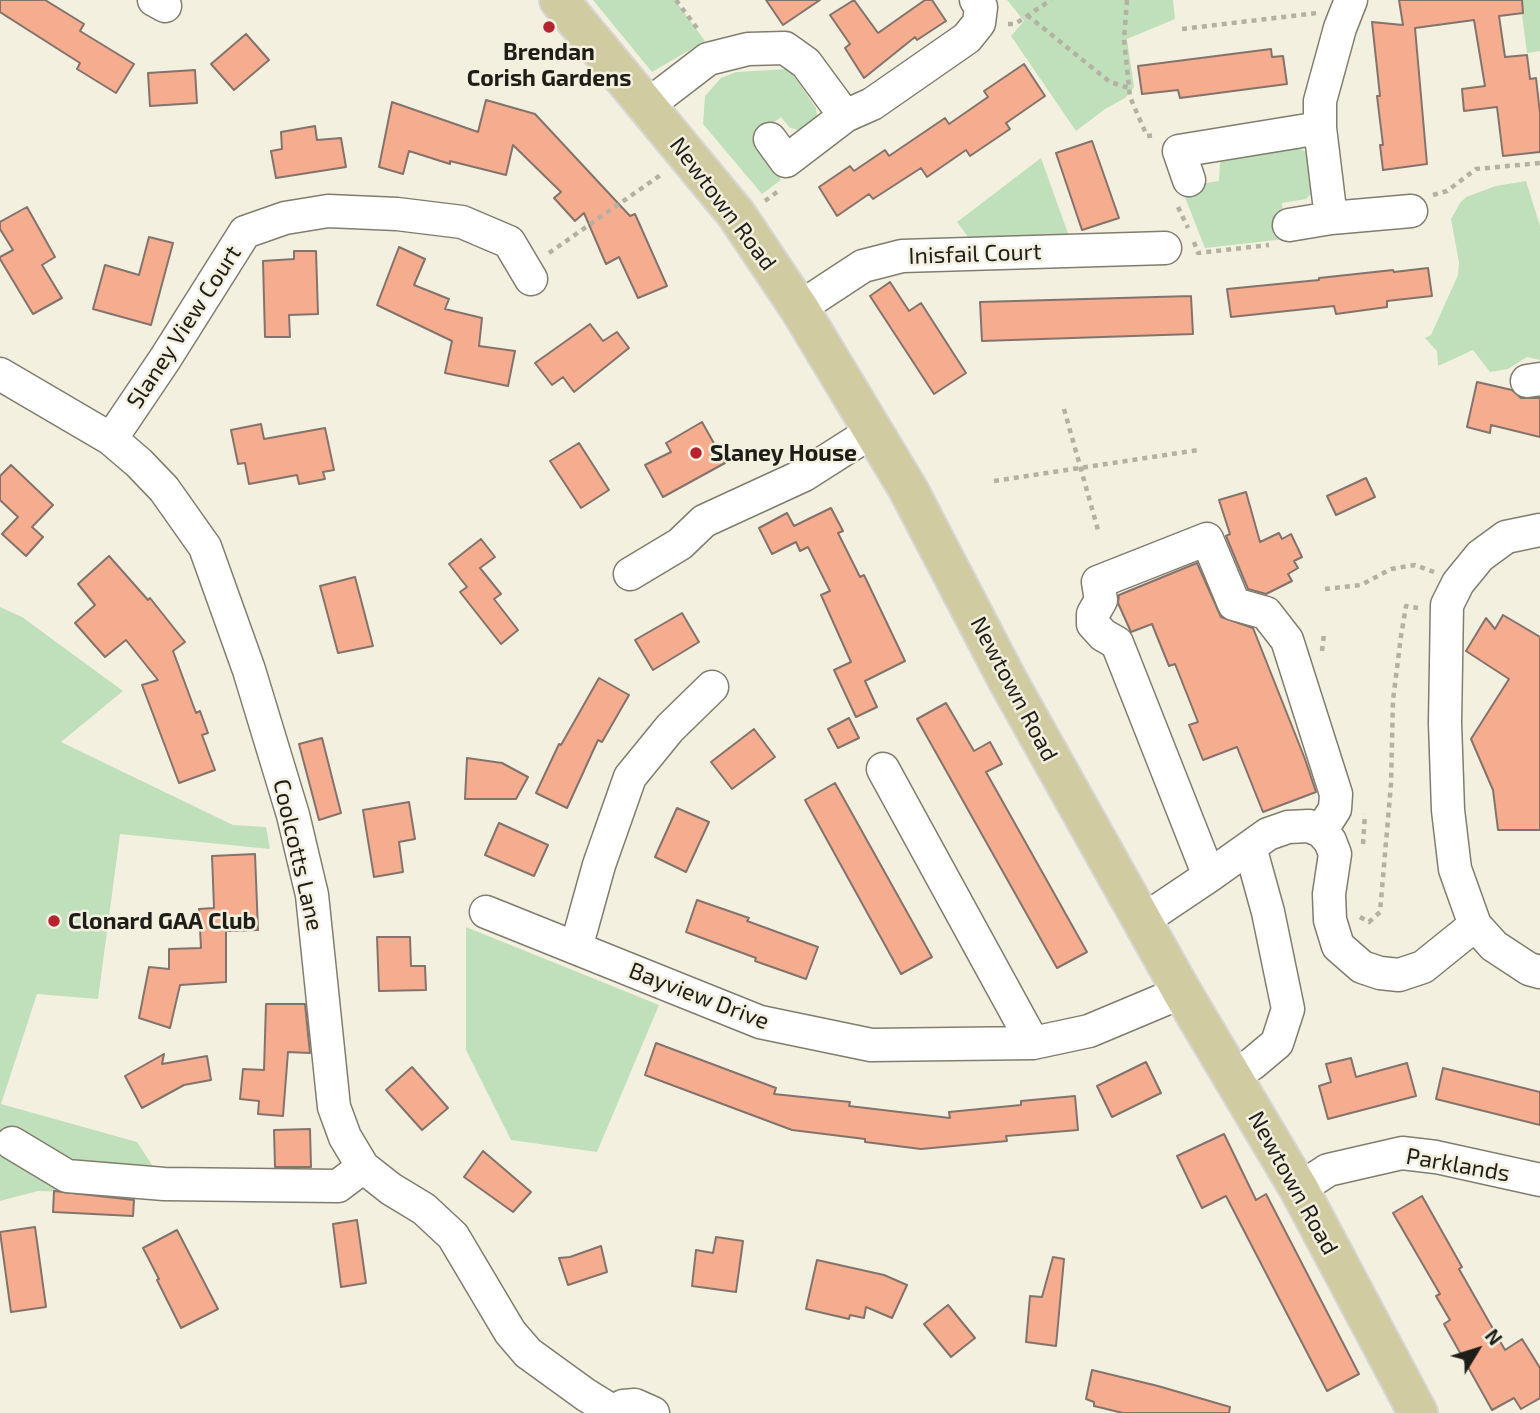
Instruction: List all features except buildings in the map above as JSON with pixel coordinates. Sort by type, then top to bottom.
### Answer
[{"type":"main road","name":"Newtown Road","points":[[559,0],[736,214],[799,308],[936,539],[1008,681],[1182,992],[1299,1189],[1418,1413]]},
{"type":"street","points":[[1331,218],[1320,128],[1320,101],[1329,64],[1350,3]]},
{"type":"street","points":[[769,139],[786,162],[845,116],[872,104],[967,38],[977,11]]},
{"type":"street","points":[[648,105],[708,59],[748,49],[785,48],[806,62],[845,116]]},
{"type":"street","points":[[1173,169],[1320,128]]},
{"type":"street","name":"Slaney View Court","points":[[111,439],[245,232],[285,218],[328,211],[397,214],[462,222],[509,242],[531,279]]},
{"type":"street","points":[[1289,225],[1331,218],[1411,211]]},
{"type":"street","name":"Inisfail Court","points":[[799,308],[863,266],[902,256],[1165,248]]},
{"type":"street","name":"Coolcotts Lane","points":[[0,374],[111,439],[164,489],[205,547],[249,670],[293,815],[312,895],[334,1107],[345,1137],[363,1167],[391,1189],[424,1209],[453,1236],[510,1332],[528,1353],[611,1412]]},
{"type":"street","points":[[630,574],[680,544],[704,521],[804,475],[873,431]]},
{"type":"street","points":[[1531,976],[1494,946],[1475,925],[1455,870],[1441,759],[1447,605],[1458,583],[1480,556],[1506,537],[1540,530]]},
{"type":"street","points":[[1209,876],[1117,643],[1103,635],[1093,624],[1093,614],[1101,600],[1098,582],[1207,539],[1234,604],[1266,613],[1287,640],[1336,794],[1335,810],[1321,831]]},
{"type":"street","points":[[576,948],[599,865],[631,777],[670,728],[712,687]]},
{"type":"street","points":[[883,768],[1033,1044]]},
{"type":"street","points":[[1142,921],[1268,834],[1288,827],[1309,826],[1321,831],[1330,841],[1335,854],[1329,894],[1330,920],[1338,946],[1362,967],[1399,975],[1423,967],[1475,925]]},
{"type":"street","points":[[1232,1076],[1252,1064],[1276,1043],[1288,1009],[1268,912],[1251,847]]},
{"type":"street","name":"Bayview Drive","points":[[486,912],[760,1022],[872,1045],[1033,1044],[1089,1031],[1182,992]]},
{"type":"street","points":[[12,1143],[67,1176],[164,1184],[338,1185],[363,1167]]},
{"type":"street","name":"Parklands","points":[[1299,1189],[1328,1170],[1402,1153],[1436,1157],[1540,1180]]},
{"type":"street","points":[[611,1412],[635,1405],[653,1413]]},
{"type":"path","points":[[676,0],[707,41],[708,59]]},
{"type":"path","points":[[977,11],[1015,24],[1051,0]]},
{"type":"path","points":[[1127,0],[1124,39],[1130,97],[1147,136],[1173,169]]},
{"type":"path","points":[[1182,29],[1330,11],[1350,3]]},
{"type":"path","points":[[1027,15],[1110,82],[1129,88]]},
{"type":"path","points":[[1147,136],[1171,133],[1173,169],[1198,253],[1291,243],[1289,225]]},
{"type":"path","points":[[531,279],[550,251],[689,156]]},
{"type":"path","points":[[1411,211],[1412,201],[1447,191],[1476,169],[1540,163]]},
{"type":"path","points":[[1064,409],[1098,530]]},
{"type":"path","points":[[995,481],[1199,450]]},
{"type":"path","points":[[1325,589],[1360,585],[1391,569],[1415,565],[1458,583]]},
{"type":"path","points":[[1358,916],[1369,922],[1380,912],[1391,784],[1394,700],[1406,606],[1420,608],[1421,619]]},
{"type":"path","points":[[1321,657],[1324,634]]},
{"type":"path","points":[[1362,856],[1365,808]]},
{"type":"green space","points":[[593,0],[675,0],[705,41],[652,72]]},
{"type":"green space","points":[[1007,0],[1173,0],[1175,19],[1127,39],[1134,87],[1125,98],[1076,131],[1011,36],[1024,21]]},
{"type":"green space","points":[[1520,0],[1540,0],[1540,51],[1527,53]]},
{"type":"green space","points":[[789,69],[816,108],[817,116],[799,130],[790,128],[781,117],[752,138],[781,180],[762,194],[703,124],[705,96],[721,78],[736,72]]},
{"type":"green space","points":[[1291,145],[1309,153],[1312,193],[1306,199],[1282,203],[1285,239],[1205,248],[1181,187],[1219,181],[1220,163],[1229,154]]},
{"type":"green space","points":[[1041,158],[1070,239],[969,238],[957,222]]},
{"type":"green space","points":[[1526,181],[1540,226],[1540,360],[1527,357],[1508,369],[1490,372],[1473,350],[1438,366],[1437,351],[1425,338],[1431,335],[1458,275],[1459,262],[1451,219],[1466,197],[1496,186]]},
{"type":"green space","name":"Clonard GAA Club","points":[[0,607],[22,617],[123,691],[61,742],[233,825],[266,827],[270,849],[120,834],[98,999],[37,994],[1,1104],[137,1142],[156,1171],[75,1192],[38,1191],[0,1201]]},
{"type":"green space","points":[[466,927],[659,1005],[597,1152],[511,1140],[466,1050]]},
{"type":"place","name":"Brendan Corish Gardens","points":[[549,27]]},
{"type":"place","name":"Slaney House","points":[[696,453]]},
{"type":"place","name":"Clonard GAA Club","points":[[54,921]]}]
